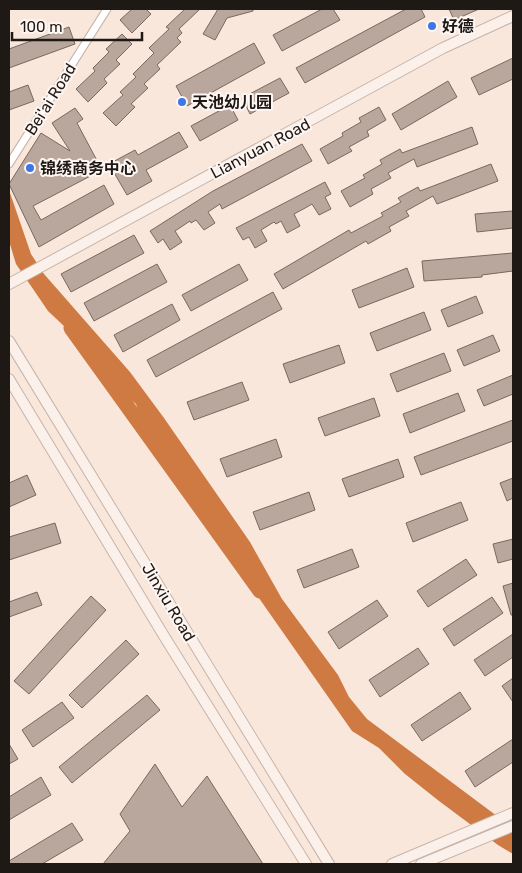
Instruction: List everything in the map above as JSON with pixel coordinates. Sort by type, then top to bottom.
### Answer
[{"type":"main road","name":"Lianyuan Road","points":[[9,284],[443,48],[513,16]]},
{"type":"main road","name":"Jinxiu Road","points":[[9,341],[329,864]]},
{"type":"main road","name":"Jinxiu Road","points":[[9,379],[164,636],[306,864]]},
{"type":"main road","points":[[392,864],[513,813]]},
{"type":"main road","points":[[421,864],[513,826]]},
{"type":"street","name":"Bei'ai Road","points":[[9,164],[107,9]]},
{"type":"shaded area","points":[[9,190],[31,254],[44,274],[130,372],[164,418],[250,542],[282,599],[338,675],[349,697],[367,719],[513,828],[513,854],[439,801],[405,774],[379,748],[352,731],[254,591],[249,576],[145,431],[136,404],[107,379],[82,343],[48,311],[16,264],[9,241]]},
{"type":"building","points":[[132,9],[146,9],[151,14],[132,33],[120,20]]},
{"type":"building","points":[[185,9],[200,9],[179,29],[182,33],[177,38],[181,42],[157,65],[160,69],[144,84],[148,88],[131,104],[135,107],[116,126],[103,113],[123,95],[120,92],[136,77],[133,74],[154,53],[149,48],[169,29],[166,27]]},
{"type":"building","points":[[218,9],[253,9],[253,11],[227,18],[215,40],[203,34]]},
{"type":"building","points":[[322,9],[333,9],[340,20],[282,51],[273,35]]},
{"type":"building","points":[[406,9],[421,9],[425,17],[305,83],[296,68]]},
{"type":"building","points":[[449,9],[479,9],[454,20]]},
{"type":"building","points":[[69,27],[75,44],[9,68],[9,49]]},
{"type":"building","points":[[122,34],[132,44],[116,60],[120,64],[104,79],[107,83],[88,102],[76,89],[95,71],[93,68],[109,52],[106,49]]},
{"type":"building","points":[[254,43],[265,63],[187,106],[176,86]]},
{"type":"building","points":[[513,58],[513,79],[479,95],[471,78]]},
{"type":"building","points":[[280,78],[289,93],[250,114],[242,98]]},
{"type":"building","points":[[448,81],[457,97],[401,130],[392,114]]},
{"type":"building","points":[[28,85],[34,101],[9,110],[9,92]]},
{"type":"building","points":[[230,105],[238,120],[200,141],[191,126]]},
{"type":"building","points":[[379,107],[386,120],[367,131],[369,136],[349,147],[352,151],[328,164],[320,149],[343,136],[342,133],[361,122],[359,118]]},
{"type":"building","points":[[75,108],[83,119],[77,123],[102,170],[33,206],[41,220],[104,185],[114,204],[39,247],[9,184],[41,133],[70,151],[52,123]]},
{"type":"building","points":[[472,127],[478,144],[417,167],[414,159],[388,173],[391,178],[371,189],[373,194],[350,207],[341,191],[365,178],[363,175],[382,164],[380,160],[400,149],[402,153]]},
{"type":"building","points":[[179,132],[188,147],[146,170],[152,181],[127,195],[109,164],[135,150],[138,155]]},
{"type":"building","points":[[302,144],[312,161],[222,209],[220,204],[208,212],[215,223],[204,230],[196,220],[191,223],[190,221],[175,231],[182,242],[170,250],[163,239],[158,243],[150,231],[213,191]]},
{"type":"building","points":[[491,164],[498,181],[437,204],[433,196],[406,211],[409,216],[389,227],[391,231],[368,244],[366,241],[283,289],[274,274],[349,230],[351,233],[383,216],[381,213],[401,202],[398,198],[418,187],[420,191]]},
{"type":"building","points":[[325,182],[331,194],[325,197],[331,209],[319,215],[312,204],[294,214],[300,226],[287,233],[281,221],[276,224],[274,222],[261,230],[267,241],[255,248],[249,237],[243,240],[236,228]]},
{"type":"building","points":[[513,211],[513,228],[477,232],[475,214]]},
{"type":"building","points":[[134,235],[144,253],[71,292],[61,274]]},
{"type":"building","points":[[513,253],[513,271],[482,275],[482,277],[424,281],[422,261]]},
{"type":"building","points":[[157,264],[167,282],[94,321],[84,303]]},
{"type":"building","points":[[239,264],[248,280],[191,311],[182,295]]},
{"type":"building","points":[[407,268],[414,287],[359,308],[352,290]]},
{"type":"building","points":[[273,292],[282,309],[156,377],[147,360]]},
{"type":"building","points":[[476,296],[483,313],[448,327],[441,310]]},
{"type":"building","points":[[172,304],[180,320],[123,352],[114,335]]},
{"type":"building","points":[[424,312],[431,330],[377,351],[370,333]]},
{"type":"building","points":[[493,335],[500,351],[464,366],[457,350]]},
{"type":"building","points":[[339,345],[345,363],[290,383],[283,364]]},
{"type":"building","points":[[444,353],[451,371],[397,392],[390,374]]},
{"type":"building","points":[[513,375],[513,394],[484,406],[477,390]]},
{"type":"building","points":[[242,382],[249,400],[194,420],[187,402]]},
{"type":"building","points":[[458,393],[465,411],[410,433],[403,414]]},
{"type":"building","points":[[374,398],[380,416],[325,436],[318,418]]},
{"type":"building","points":[[513,420],[513,441],[421,475],[414,457]]},
{"type":"building","points":[[276,439],[282,457],[227,477],[220,459]]},
{"type":"building","points":[[398,459],[404,477],[349,497],[342,479]]},
{"type":"building","points":[[27,475],[36,495],[9,507],[9,483]]},
{"type":"building","points":[[513,478],[513,498],[507,501],[500,483]]},
{"type":"building","points":[[309,492],[315,510],[260,530],[253,512]]},
{"type":"building","points":[[461,502],[468,520],[413,542],[406,523]]},
{"type":"building","points":[[55,523],[61,543],[9,560],[9,537]]},
{"type":"building","points":[[513,539],[513,559],[498,563],[493,544]]},
{"type":"building","points":[[352,549],[359,567],[304,588],[297,570]]},
{"type":"building","points":[[466,559],[477,575],[428,607],[417,591]]},
{"type":"building","points":[[513,583],[513,615],[511,615],[503,586]]},
{"type":"building","points":[[37,592],[42,605],[9,617],[9,602]]},
{"type":"building","points":[[91,596],[106,610],[29,694],[14,681]]},
{"type":"building","points":[[492,597],[503,613],[454,646],[443,629]]},
{"type":"building","points":[[377,600],[388,616],[339,649],[328,632]]},
{"type":"building","points":[[513,634],[513,657],[485,676],[474,660]]},
{"type":"building","points":[[126,640],[139,654],[82,708],[69,695]]},
{"type":"building","points":[[418,648],[429,664],[380,697],[369,680]]},
{"type":"building","points":[[513,678],[513,702],[502,686]]},
{"type":"building","points":[[460,692],[471,709],[422,741],[411,725]]},
{"type":"building","points":[[147,695],[160,710],[72,783],[59,767]]},
{"type":"building","points":[[62,702],[74,718],[33,747],[22,730]]},
{"type":"building","points":[[513,739],[513,762],[475,787],[465,771]]},
{"type":"building","points":[[9,744],[18,759],[9,764]]},
{"type":"building","points":[[155,764],[182,807],[207,776],[263,864],[103,864],[130,831],[120,814]]},
{"type":"building","points":[[41,777],[51,795],[9,820],[9,797]]},
{"type":"building","points":[[72,823],[83,840],[42,864],[9,864],[9,861]]},
{"type":"waterway","points":[[71,328],[260,591]]},
{"type":"place","name":"好德","points":[[432,26]]},
{"type":"place","name":"天池幼儿园","points":[[182,102]]},
{"type":"place","name":"锦绣商务中心","points":[[30,168]]}]
